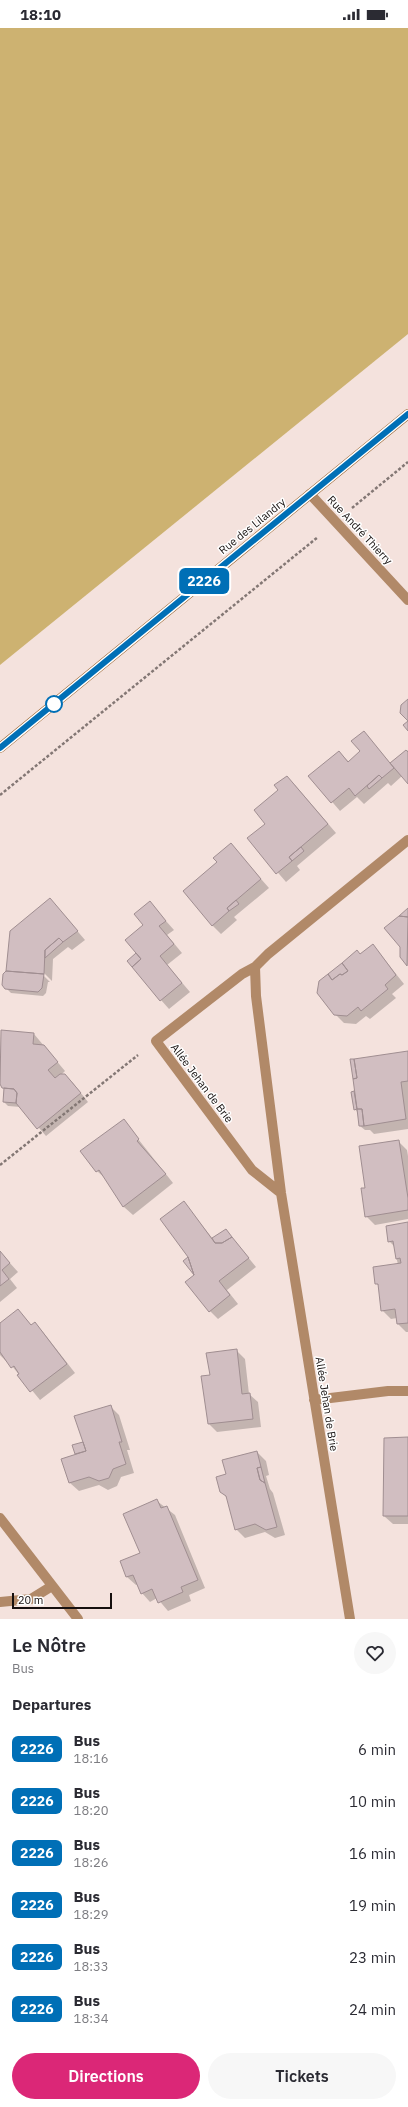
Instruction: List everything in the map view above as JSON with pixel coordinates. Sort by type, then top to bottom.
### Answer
[{"type":"main road","name":"Rue des Lilandry","points":[[0,748],[408,414]]},
{"type":"street","name":"Rue André Thierry","points":[[310,494],[408,600]]},
{"type":"street","name":"Allée Jehan de Brie","points":[[281,1193],[252,1170],[156,1041],[242,974],[255,968],[268,954],[408,840]]},
{"type":"street","name":"Allée Jehan de Brie","points":[[255,968],[256,996],[281,1193],[350,1619]]},
{"type":"street","points":[[314,1400],[388,1391],[408,1391]]},
{"type":"street","points":[[0,1518],[78,1619]]},
{"type":"street","points":[[0,1602],[31,1600],[52,1586]]},
{"type":"path","points":[[0,795],[408,462]]},
{"type":"path","points":[[0,1165],[156,1041]]},
{"type":"shaded area","points":[[0,28],[408,28],[408,334],[0,665]]},
{"type":"building","points":[[408,699],[408,721],[400,713],[401,705]]},
{"type":"building","points":[[408,721],[408,731],[403,725]]},
{"type":"building","points":[[364,731],[394,768],[382,778],[379,775],[355,796],[349,788],[331,803],[308,776],[339,751],[348,762],[360,751],[351,741]]},
{"type":"building","points":[[406,750],[408,752],[408,784],[390,763]]},
{"type":"building","points":[[379,775],[382,778],[369,789],[367,786]]},
{"type":"building","points":[[287,776],[328,824],[289,857],[292,861],[276,874],[247,838],[265,824],[254,810],[278,790],[274,785]]},
{"type":"building","points":[[231,843],[261,879],[227,908],[229,911],[212,926],[183,891],[217,862],[213,858]]},
{"type":"building","points":[[301,847],[304,851],[292,861],[289,857]]},
{"type":"building","points":[[50,898],[78,931],[63,942],[59,938],[45,950],[44,974],[6,971],[10,931]]},
{"type":"building","points":[[236,900],[239,904],[229,911],[227,908]]},
{"type":"building","points":[[150,901],[166,921],[159,926],[174,944],[160,956],[182,983],[160,1001],[132,967],[141,959],[125,940],[143,925],[134,914]]},
{"type":"building","points":[[408,908],[408,917],[399,916]]},
{"type":"building","points":[[399,916],[408,917],[407,966],[400,957],[400,947],[384,928]]},
{"type":"building","points":[[59,938],[63,942],[45,958],[45,950]]},
{"type":"building","points":[[373,944],[396,975],[385,985],[388,989],[361,1011],[358,1007],[347,1016],[334,1015],[317,993],[319,981],[328,974],[332,980],[340,974],[342,975],[348,971],[342,963],[357,950],[360,954]]},
{"type":"building","points":[[136,953],[141,959],[132,967],[127,961]]},
{"type":"building","points":[[342,963],[348,971],[342,975],[340,974],[332,980],[328,974]]},
{"type":"building","points":[[6,971],[44,974],[42,988],[38,992],[5,989],[2,985],[3,974]]},
{"type":"building","points":[[1,1030],[34,1033],[33,1044],[44,1045],[58,1062],[48,1070],[55,1078],[60,1074],[65,1074],[81,1093],[37,1129],[16,1103],[17,1093],[14,1089],[2,1088],[0,1084]]},
{"type":"building","points":[[408,1051],[408,1081],[401,1082],[406,1119],[364,1126],[362,1109],[357,1109],[353,1079],[357,1078],[354,1059]]},
{"type":"building","points":[[350,1059],[354,1059],[357,1078],[353,1079]]},
{"type":"building","points":[[4,1088],[14,1089],[17,1093],[16,1103],[3,1102]]},
{"type":"building","points":[[354,1091],[357,1109],[354,1110],[351,1092]]},
{"type":"building","points":[[357,1109],[362,1109],[364,1126],[359,1126]]},
{"type":"building","points":[[124,1119],[139,1139],[137,1141],[166,1174],[123,1207],[99,1170],[96,1172],[80,1151]]},
{"type":"building","points":[[399,1140],[408,1198],[408,1210],[365,1217],[361,1188],[365,1188],[359,1146]]},
{"type":"building","points":[[184,1201],[215,1243],[222,1243],[232,1237],[249,1258],[219,1281],[230,1295],[209,1312],[185,1282],[194,1275],[188,1257],[160,1219]]},
{"type":"building","points":[[408,1222],[408,1323],[397,1324],[395,1309],[381,1311],[378,1284],[375,1284],[373,1267],[401,1263],[400,1258],[396,1259],[393,1241],[388,1242],[386,1226]]},
{"type":"building","points":[[226,1229],[232,1237],[222,1243],[215,1243],[212,1238]]},
{"type":"building","points":[[0,1251],[10,1263],[2,1270],[9,1279],[0,1286]]},
{"type":"building","points":[[188,1257],[194,1275],[183,1261]]},
{"type":"building","points":[[18,1309],[31,1325],[35,1322],[67,1364],[30,1392],[17,1375],[19,1374],[14,1366],[11,1368],[0,1352],[0,1323]]},
{"type":"building","points":[[237,1349],[242,1394],[250,1393],[253,1419],[208,1424],[201,1376],[210,1375],[206,1353]]},
{"type":"building","points":[[111,1405],[122,1442],[119,1442],[126,1464],[113,1469],[109,1478],[99,1481],[89,1477],[69,1483],[61,1459],[86,1451],[74,1416]]},
{"type":"building","points":[[408,1437],[408,1516],[383,1516],[384,1438]]},
{"type":"building","points":[[83,1442],[86,1451],[75,1454],[72,1445]]},
{"type":"building","points":[[257,1451],[261,1467],[257,1468],[260,1480],[265,1483],[277,1527],[266,1530],[255,1524],[235,1530],[226,1496],[220,1492],[216,1477],[226,1474],[222,1460]]},
{"type":"building","points":[[261,1467],[265,1483],[260,1480],[257,1468]]},
{"type":"building","points":[[157,1499],[161,1508],[167,1506],[198,1580],[181,1587],[183,1592],[158,1603],[152,1589],[141,1594],[133,1575],[126,1577],[120,1561],[140,1553],[123,1514]]},
{"type":"bus line","name":"2226","points":[[0,748],[408,414]]}]
